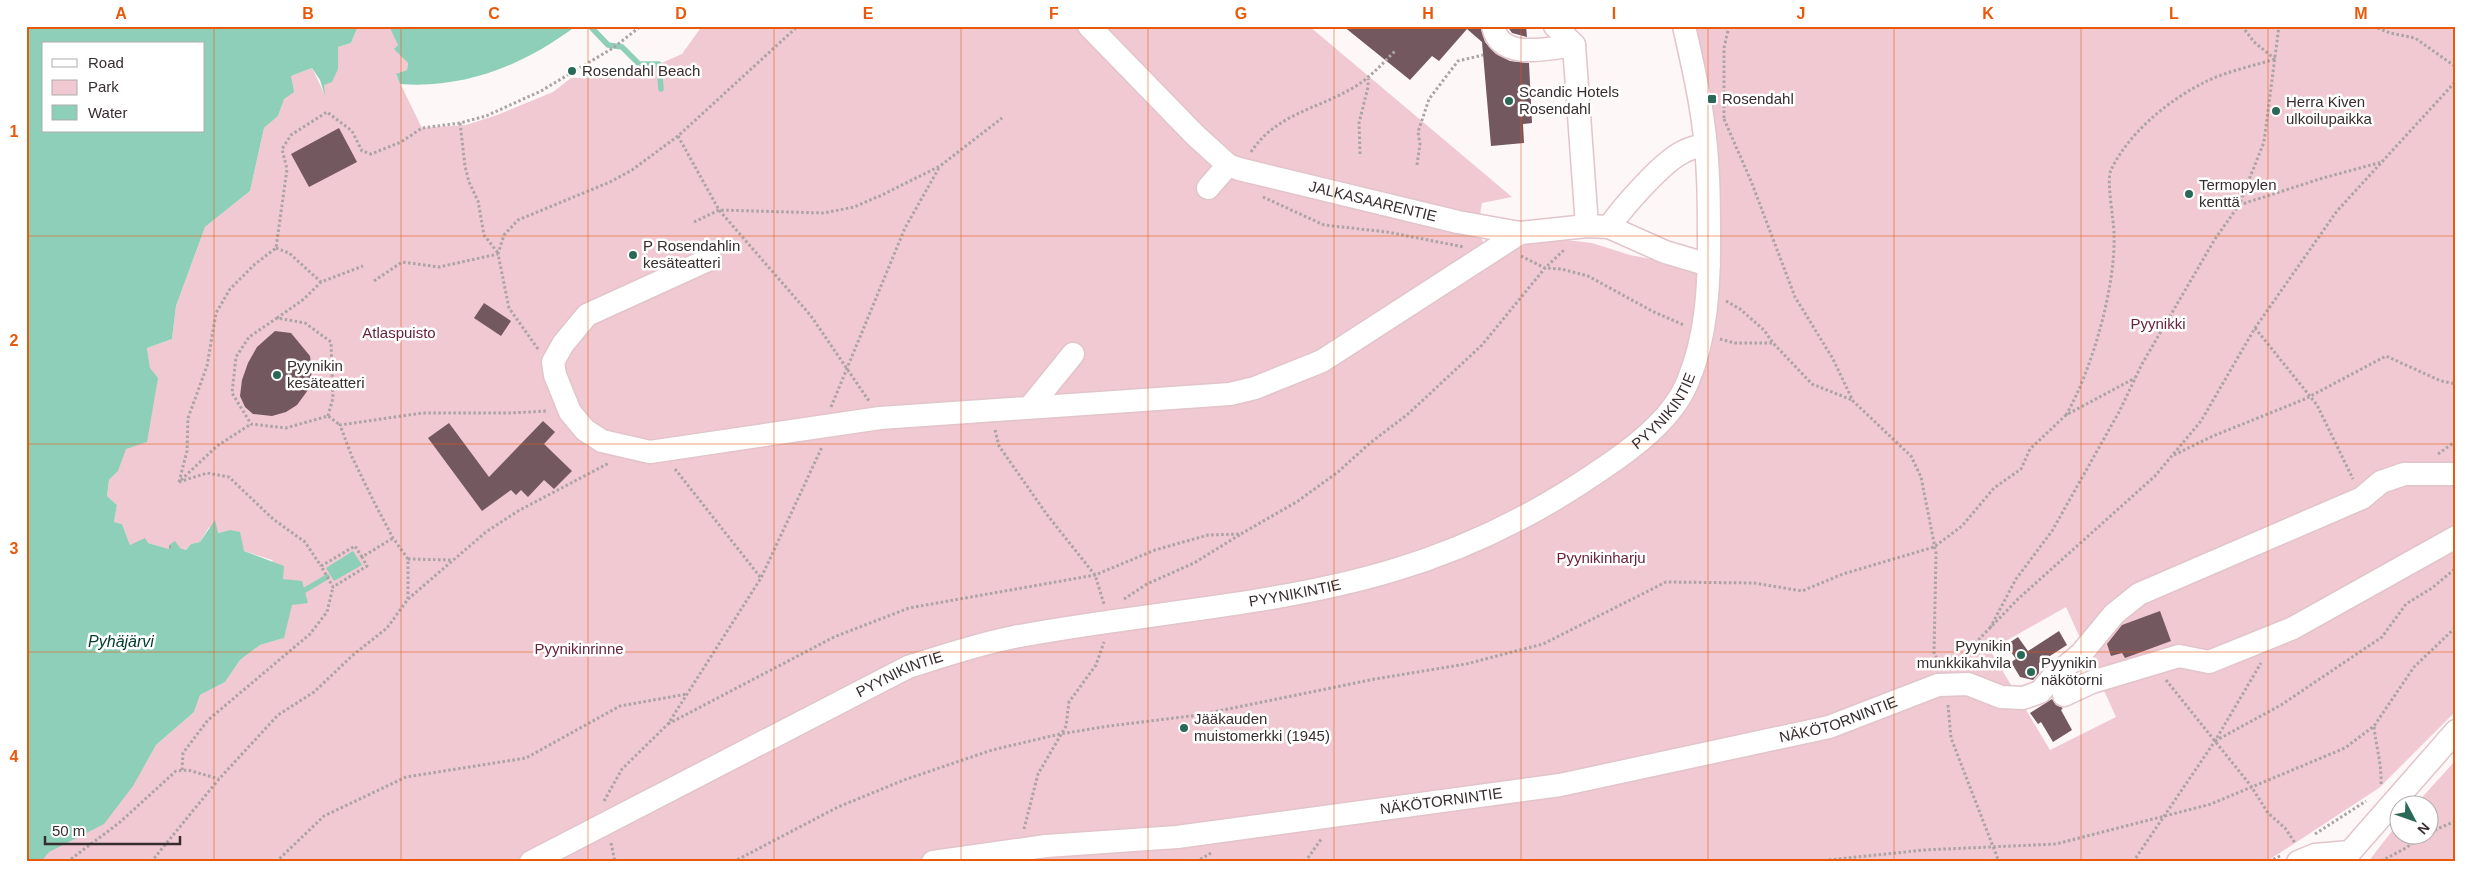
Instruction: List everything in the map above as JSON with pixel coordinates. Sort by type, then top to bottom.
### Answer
[{"type":"street","points":[[1493,26],[1494,33],[1508,48],[1528,50],[1574,45]]},
{"type":"street","points":[[1555,26],[1574,45],[1587,226]]},
{"type":"street","name":"PYYNIKINTIE","points":[[531,862],[908,667],[960,650],[1012,637],[1276,597],[1348,582],[1434,557],[1510,525],[1613,462],[1661,420],[1676,402],[1688,382],[1701,333],[1709,266],[1709,187],[1703,121],[1684,26]]},
{"type":"street","name":"JALKASAARENTIE","points":[[1096,34],[1195,135],[1234,167],[1458,222],[1520,233],[1587,226],[1609,227],[1665,252],[1709,266]]},
{"type":"street","points":[[1609,227],[1620,211],[1666,165],[1682,152],[1706,144]]},
{"type":"street","points":[[1208,188],[1234,167]]},
{"type":"street","points":[[710,259],[587,315],[563,344],[553,362],[554,375],[570,412],[585,430],[602,441],[633,450],[650,452],[880,418],[1230,394],[1255,388],[1322,361],[1520,233]]},
{"type":"street","points":[[1030,407],[1073,354]]},
{"type":"street","name":"NÄKÖTORNINTIE","points":[[933,862],[1020,849],[1177,837],[1560,785],[1828,727],[1938,685],[1968,684],[2001,697],[2023,698],[2040,692],[2053,677],[2081,654],[2114,614],[2139,594],[2362,498],[2381,482],[2404,474],[2456,474]]},
{"type":"street","points":[[2064,695],[2092,682],[2179,656],[2209,662],[2293,628],[2456,537]]},
{"type":"street","points":[[2294,850],[2315,855],[2348,857],[2456,730]]},
{"type":"path","points":[[179,482],[187,451],[188,418],[207,366],[216,313],[230,289],[255,264],[276,248],[287,169],[282,149],[291,135],[327,112],[352,131],[362,151],[371,154],[401,142],[422,128],[460,123],[486,116],[541,91],[613,48],[641,26]]},
{"type":"path","points":[[553,362],[537,348],[508,308],[502,285],[498,254],[504,235],[518,220],[610,182],[632,170],[678,136],[798,26]]},
{"type":"path","points":[[2242,26],[2254,42],[2275,59]]},
{"type":"path","points":[[1987,633],[2016,579],[2052,531],[2119,412],[2135,378],[2215,239],[2239,205],[2264,142],[2279,26]]},
{"type":"path","points":[[2373,26],[2390,33],[2415,38],[2456,67]]},
{"type":"path","points":[[1234,167],[1275,125],[1368,79],[1395,51]]},
{"type":"path","points":[[1417,165],[1420,144],[1418,132],[1429,99],[1458,61],[1483,55]]},
{"type":"path","points":[[2066,415],[2077,396],[2090,365],[2112,269],[2114,234],[2110,172],[2132,138],[2169,104],[2208,81],[2275,59]]},
{"type":"path","points":[[1360,154],[1359,123],[1368,87],[1368,79]]},
{"type":"path","points":[[1999,862],[1991,846],[1978,804],[1951,738],[1946,693],[1938,685],[1958,661],[2018,599],[2155,476],[2201,422],[2255,328],[2337,211],[2456,81]]},
{"type":"path","points":[[694,222],[719,210],[824,213],[854,207],[940,166],[1002,118]]},
{"type":"path","points":[[1724,119],[1751,181],[1770,236],[1795,297],[1834,359],[1853,401]]},
{"type":"path","points":[[460,123],[465,166],[469,182],[478,201],[484,235],[498,254]]},
{"type":"path","points":[[678,136],[719,210],[812,316],[880,418]]},
{"type":"path","points":[[2239,205],[2323,178],[2382,162]]},
{"type":"path","points":[[602,808],[622,769],[668,724],[761,578],[822,447],[825,427],[846,368],[905,228],[940,166]]},
{"type":"path","points":[[1261,196],[1324,225],[1387,232],[1492,252],[1511,252],[1545,268],[1561,269],[1588,276],[1652,311],[1701,333],[1735,343],[1773,343]]},
{"type":"path","points":[[1020,849],[1038,774],[1066,726],[1070,702],[1096,665],[1115,608],[1127,597],[1147,584],[1194,562],[1306,495],[1338,472],[1370,443],[1408,414],[1482,345],[1545,268],[1587,226]]},
{"type":"path","points":[[276,248],[289,253],[321,282]]},
{"type":"path","points":[[374,281],[402,262],[439,267],[498,254]]},
{"type":"path","points":[[251,424],[232,393],[236,357],[249,337],[304,299],[321,282],[362,266]]},
{"type":"path","points":[[1707,290],[1740,309],[1764,330],[1773,343],[1812,384],[1853,401],[1911,456],[1920,477],[1934,547],[1934,654]]},
{"type":"path","points":[[277,318],[305,323],[331,342],[333,398],[328,416]]},
{"type":"path","points":[[2255,328],[2317,405],[2362,498]]},
{"type":"path","points":[[2171,457],[2213,436],[2310,397],[2386,356],[2441,381],[2456,384]]},
{"type":"path","points":[[733,862],[838,806],[904,780],[992,750],[1060,734],[1199,715],[1375,679],[1466,664],[1543,644],[1666,582],[1754,583],[1802,590],[1843,574],[1934,547],[1962,526],[1994,488],[2021,469],[2030,449],[2066,415],[2135,378]]},
{"type":"path","points":[[990,410],[999,446],[1048,516],[1095,575],[1109,622]]},
{"type":"path","points":[[340,425],[422,413],[551,411]]},
{"type":"path","points":[[179,482],[217,446],[251,424],[286,428],[328,416]]},
{"type":"path","points":[[328,416],[340,425],[352,457],[394,538],[408,559],[408,599]]},
{"type":"path","points":[[151,862],[219,779],[278,715],[314,692],[353,655],[387,628],[408,599],[486,532],[518,512],[633,450]]},
{"type":"path","points":[[663,450],[672,466],[761,578]]},
{"type":"path","points":[[179,482],[207,473],[229,477],[273,520],[305,542],[333,587],[327,612],[310,634],[208,720],[183,754],[182,770]]},
{"type":"path","points":[[668,724],[834,637],[909,608],[1095,575],[1154,550],[1208,535],[1241,534]]},
{"type":"path","points":[[362,557],[394,538]]},
{"type":"path","points":[[321,566],[355,546],[362,557],[367,566],[333,587]]},
{"type":"path","points":[[408,559],[454,560]]},
{"type":"path","points":[[2215,742],[2280,705],[2382,637],[2406,604],[2432,588],[2456,568]]},
{"type":"path","points":[[1809,862],[1924,850],[2056,844],[2107,829],[2162,818],[2211,804],[2345,748],[2374,726],[2414,667],[2456,627]]},
{"type":"path","points":[[2133,862],[2215,742],[2236,703],[2264,661]]},
{"type":"path","points":[[2152,663],[2251,786],[2268,813],[2285,828],[2294,850],[2269,862]]},
{"type":"path","points":[[276,862],[324,816],[406,777],[526,758],[620,706],[687,694]]},
{"type":"path","points":[[2374,726],[2377,755],[2382,771],[2381,789],[2386,786]]},
{"type":"path","points":[[67,862],[119,823],[176,771],[182,770],[219,779]]},
{"type":"path","points":[[2311,836],[2367,800]]},
{"type":"path","points":[[2440,828],[2456,821]]},
{"type":"path","points":[[609,834],[615,862]]},
{"type":"path","points":[[1306,862],[1323,837]]},
{"type":"path","points":[[2371,862],[2383,860],[2409,846]]},
{"type":"green space","name":"Pyynikinharju","points":[[358,26],[391,27],[398,45],[395,49],[408,63],[407,70],[396,75],[422,128],[466,125],[497,115],[553,92],[571,78],[638,78],[659,64],[682,54],[702,26],[1309,26],[1512,197],[1482,203],[1477,231],[1494,260],[1529,243],[1557,239],[1592,243],[1630,255],[1719,272],[1689,26],[2456,26],[2456,711],[2379,788],[2266,862],[41,862],[48,852],[142,769],[156,745],[194,712],[200,695],[225,682],[240,660],[260,645],[284,638],[283,579],[272,560],[244,551],[230,530],[218,533],[209,527],[200,542],[191,544],[186,550],[171,545],[169,545],[169,549],[148,543],[130,545],[122,524],[114,522],[117,505],[107,496],[109,480],[118,471],[150,368],[147,348],[172,339],[176,306],[205,227],[250,191],[264,128],[278,116],[291,76],[312,68],[324,93],[324,85],[338,69],[338,47],[351,43]],"holes":[[[2066,607],[2116,717],[2050,750],[1990,650]]]},
{"type":"green space","points":[[2456,760],[2456,862],[2368,862],[2390,834],[2390,846],[2440,846],[2440,796],[2423,796]]},
{"type":"water","name":"Pyhäjärvi","points":[[26,26],[358,26],[351,43],[338,47],[338,69],[332,82],[324,85],[325,96],[320,80],[312,68],[291,76],[294,92],[284,99],[278,116],[264,128],[250,191],[205,227],[176,306],[172,339],[147,348],[150,368],[158,378],[147,442],[126,449],[118,471],[109,480],[107,496],[117,505],[114,522],[122,524],[130,545],[145,538],[148,543],[169,549],[169,545],[175,541],[180,548],[186,550],[191,544],[200,542],[215,520],[218,533],[230,530],[240,532],[244,551],[284,566],[283,579],[302,581],[308,603],[292,605],[284,638],[260,645],[240,660],[225,682],[200,695],[194,712],[156,745],[133,786],[104,824],[49,852],[41,862],[26,862]]},
{"type":"water","points":[[389,26],[576,26],[536,52],[493,72],[448,83],[424,85],[400,84],[396,74],[407,70],[408,63],[394,49],[398,45]]},
{"type":"water","points":[[353,551],[362,565],[334,581],[326,568]]},
{"type":"building","name":"Scandic Hotels Rosendahl","points":[[1343,26],[1480,26],[1485,42],[1496,54],[1510,61],[1529,63],[1532,123],[1523,124],[1524,143],[1491,146],[1482,42],[1467,29],[1439,61],[1432,56],[1410,80]]},
{"type":"building","points":[[1507,26],[1526,26],[1527,37],[1512,33]]},
{"type":"building","points":[[339,128],[357,162],[309,187],[291,154]]},
{"type":"building","points":[[484,303],[511,321],[501,336],[474,318]]},
{"type":"building","name":"Pyynikin kesäteatteri","points":[[275,331],[291,333],[310,356],[312,371],[308,390],[297,405],[286,412],[272,416],[253,414],[245,407],[240,396],[242,380],[248,363],[257,347]]},
{"type":"building","points":[[543,421],[555,432],[544,444],[572,471],[554,489],[544,480],[528,497],[521,490],[516,495],[511,490],[482,511],[428,438],[449,423],[489,477]]},
{"type":"building","points":[[2160,611],[2171,641],[2125,658],[2122,653],[2111,656],[2107,644],[2122,625]]},
{"type":"building","points":[[2059,631],[2067,645],[2039,663],[2039,673],[2033,680],[2020,677],[2011,662],[2016,659],[2006,645],[2018,637],[2028,651]]},
{"type":"building","points":[[2052,699],[2056,705],[2063,708],[2061,710],[2072,730],[2053,742],[2041,722],[2038,724],[2030,713]]},
{"type":"waterway","points":[[590,26],[608,45],[622,47],[639,64],[659,64],[661,89]]},
{"type":"waterway","points":[[305,590],[327,577]]},
{"type":"place","name":"Rosendahl Beach","points":[[572,71]]},
{"type":"place","name":"Rosendahl","points":[[1712,99]]},
{"type":"place","name":"Scandic Hotels Rosendahl","points":[[1509,101]]},
{"type":"place","name":"Herra Kiven ulkoilupaikka","points":[[2276,111]]},
{"type":"place","name":"Termopylen kenttä","points":[[2189,194]]},
{"type":"place","name":"P Rosendahlin kesäteatteri","points":[[633,255]]},
{"type":"place","name":"Pyynikin kesäteatteri","points":[[277,375]]},
{"type":"place","name":"Pyynikin munkkikahvila","points":[[2021,655]]},
{"type":"place","name":"Pyynikin näkötorni","points":[[2031,672]]},
{"type":"place","name":"Jääkauden muistomerkki (1945)","points":[[1184,728]]},
{"type":"park label","name":"Pyynikki","points":[[2158,324]]},
{"type":"park label","name":"Atlaspuisto","points":[[399,333]]},
{"type":"park label","name":"Pyynikinrinne","points":[[579,649]]}]
